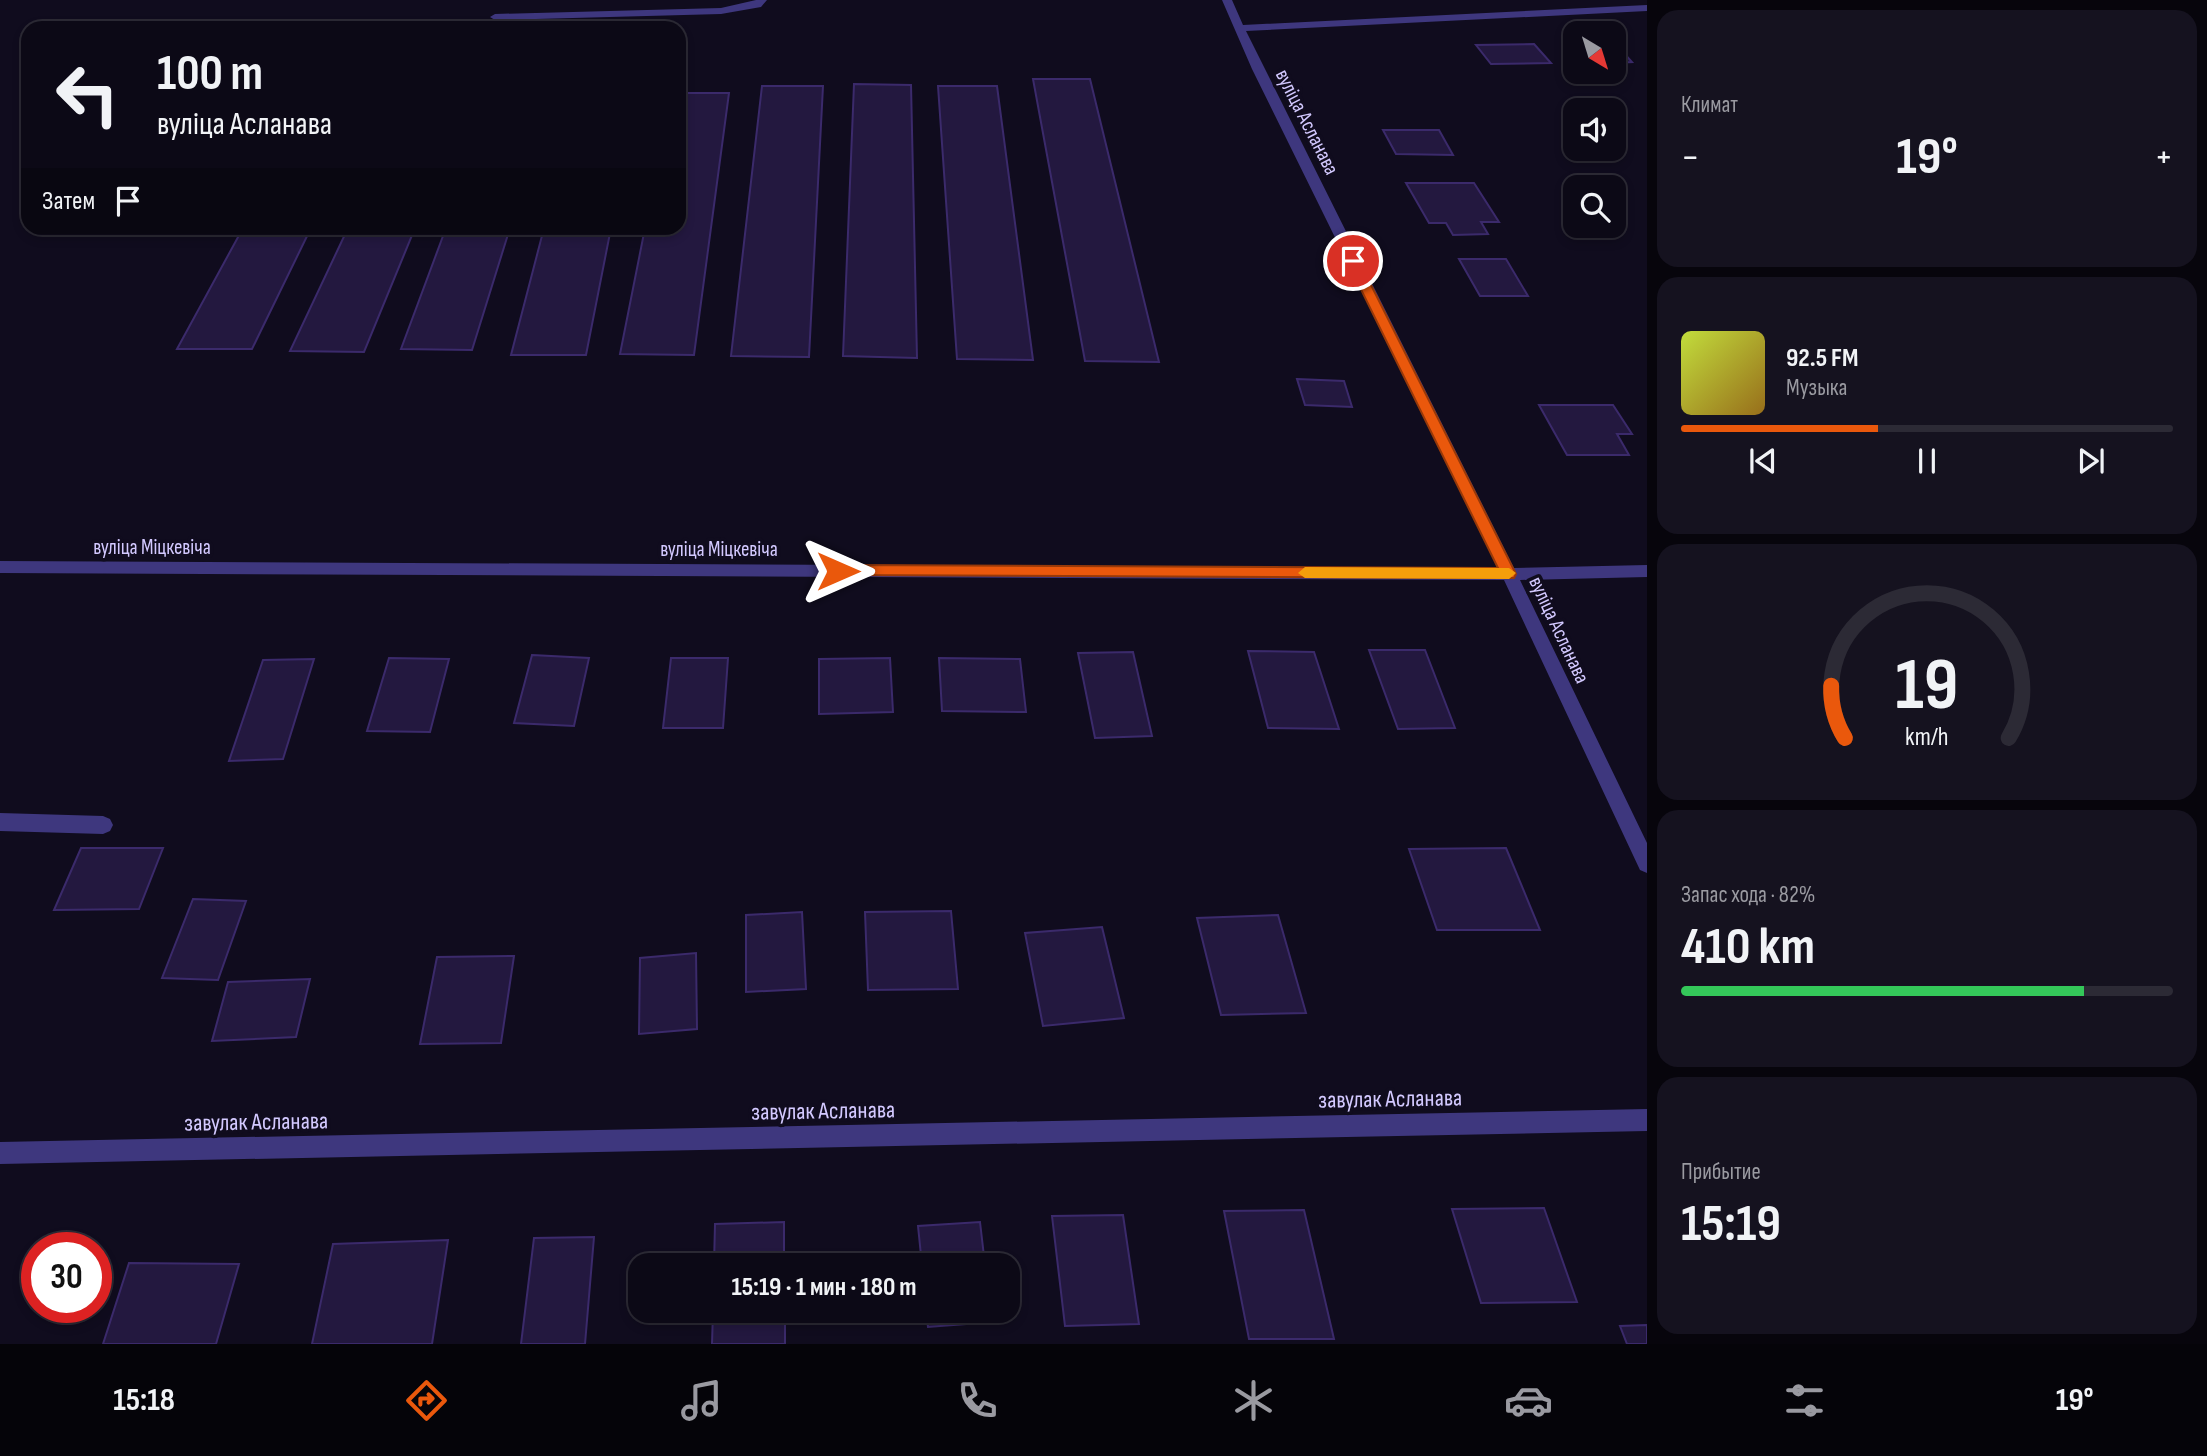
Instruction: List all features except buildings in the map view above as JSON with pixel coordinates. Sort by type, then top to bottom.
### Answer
[{"type":"street","points":[[495,17],[721,11],[757,5],[762,0]]},
{"type":"street","name":"вуліца Асланава","points":[[1227,0],[1257,69],[1509,574],[1647,864]]},
{"type":"street","points":[[1241,28],[1647,8]]},
{"type":"street","name":"вуліца Міцкевіча","points":[[0,567],[1509,574],[1647,571]]},
{"type":"street","points":[[0,822],[103,825]]},
{"type":"street","name":"завулак Асланава","points":[[0,1153],[1647,1120]]},
{"type":"slow traffic","points":[[1305,573],[1509,573]]},
{"type":"route","points":[[838,571],[1509,574],[1353,261]]}]
